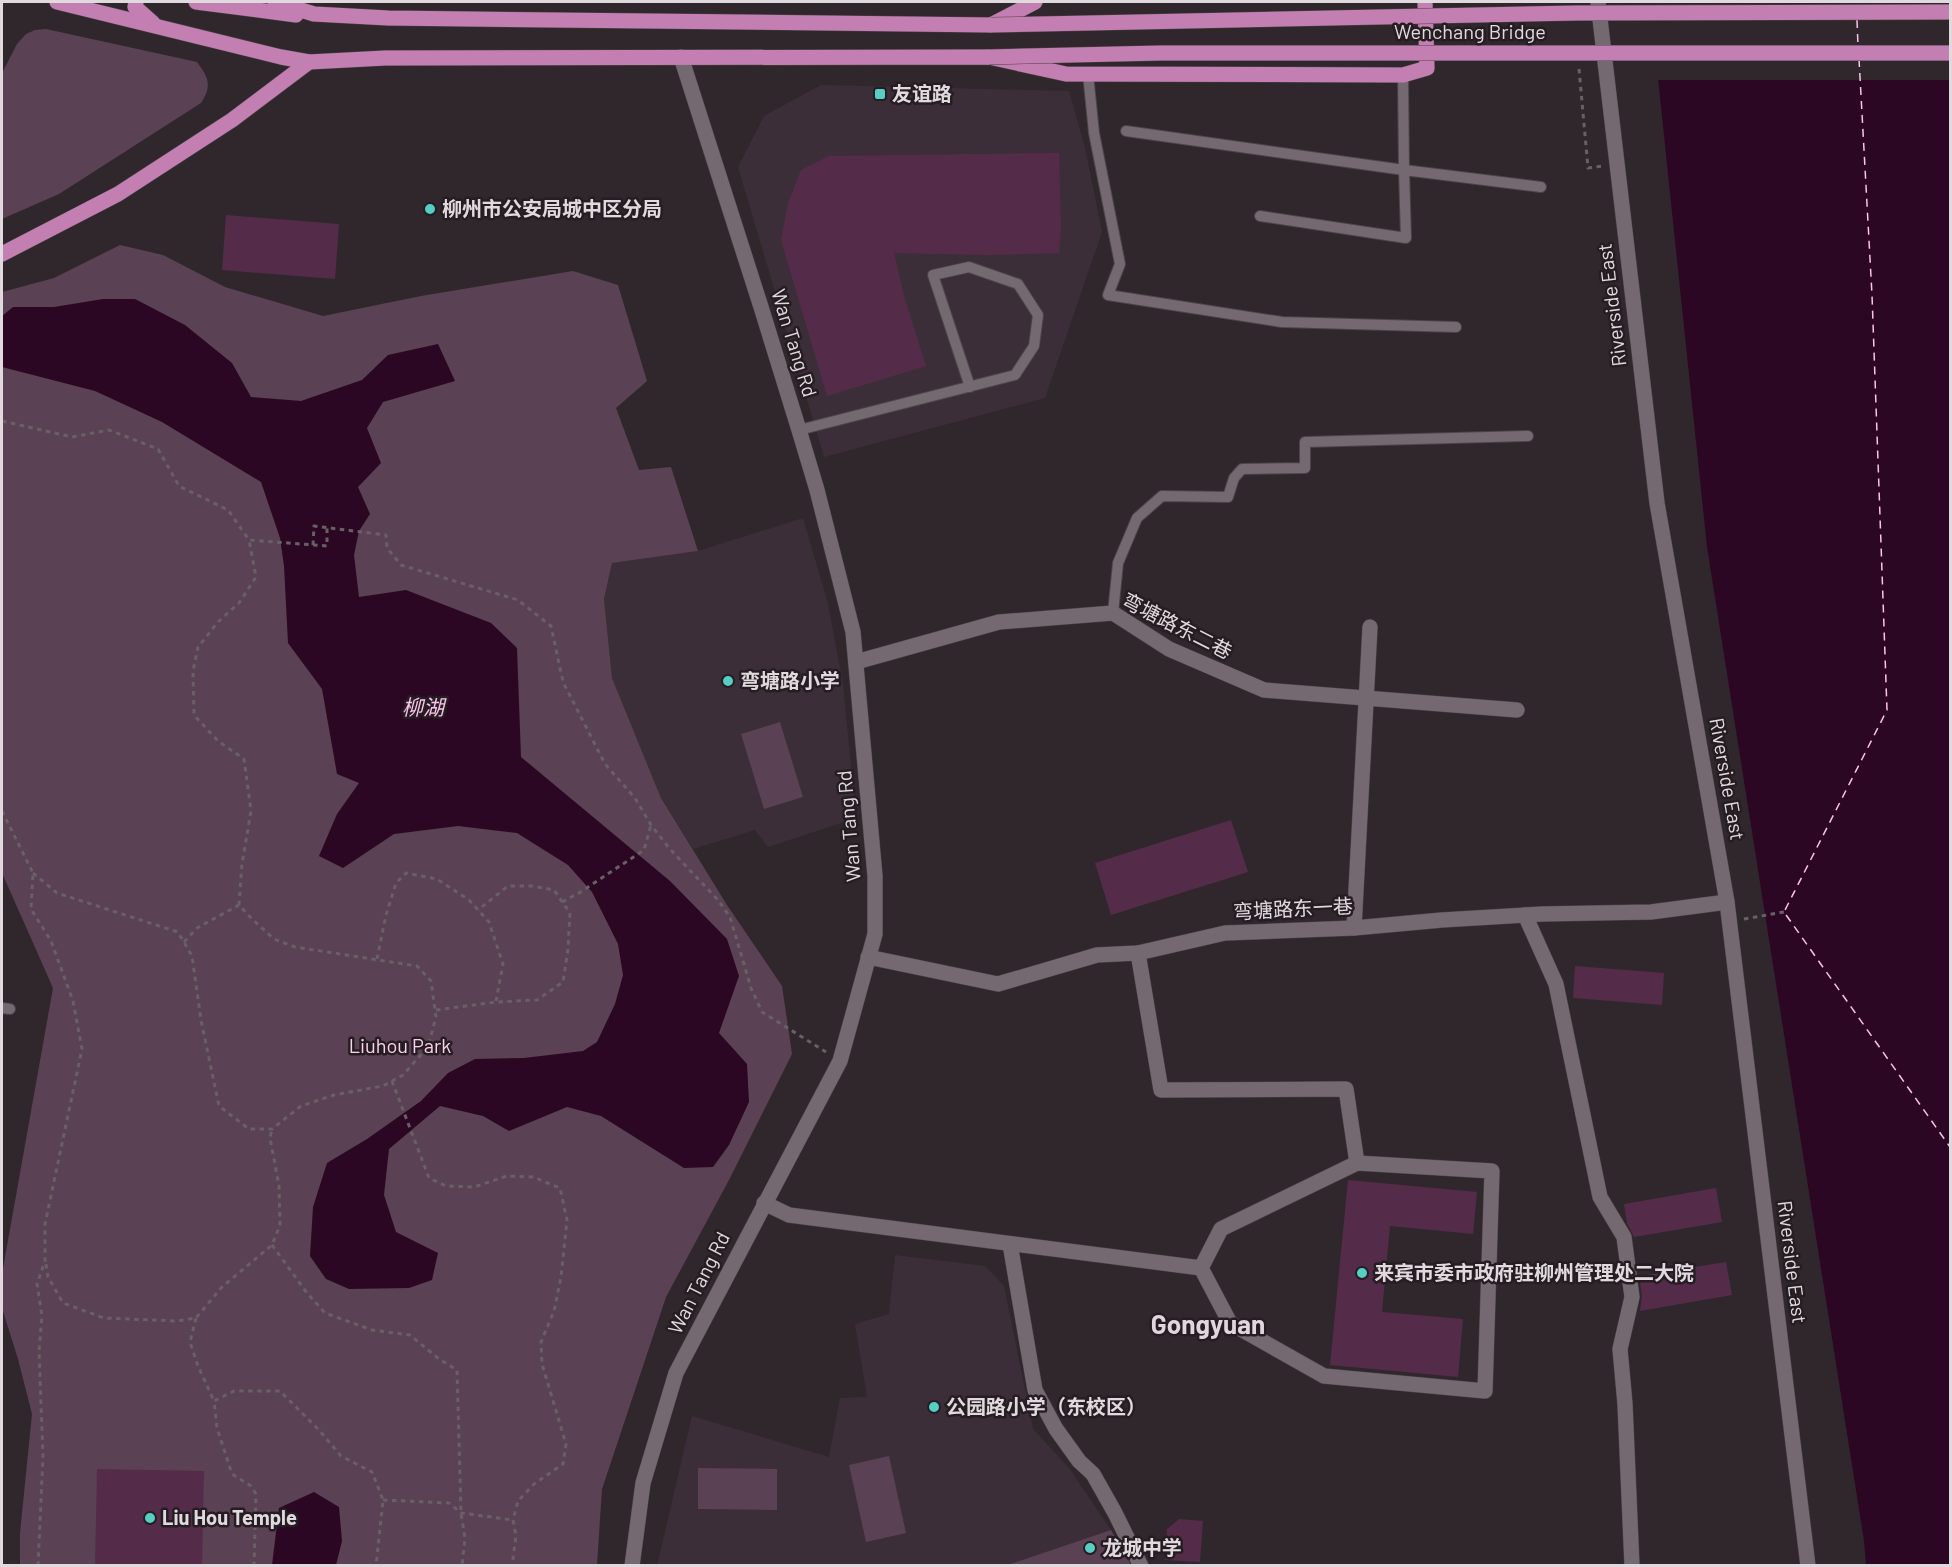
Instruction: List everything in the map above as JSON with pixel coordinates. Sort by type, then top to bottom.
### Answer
[{"type":"main road","points":[[57,2],[256,52],[309,62],[385,58],[989,57],[1066,74],[1403,75],[1428,68],[1425,2]]},
{"type":"main road","points":[[136,2],[135,7],[155,25]]},
{"type":"main road","points":[[196,2],[297,16],[314,14]]},
{"type":"main road","points":[[276,2],[314,14]]},
{"type":"main road","points":[[992,25],[1035,2]]},
{"type":"main road","name":"Wenchang Bridge","points":[[314,14],[388,18],[992,25],[1577,13],[1950,12]]},
{"type":"main road","name":"Wenchang Bridge","points":[[989,57],[1161,53],[1950,53]]},
{"type":"main road","points":[[2,254],[118,194],[232,120],[309,62]]},
{"type":"street","name":"Riverside East","points":[[1598,2],[1657,503],[1727,902],[1808,1566]]},
{"type":"street","name":"Wan Tang Rd","points":[[632,1566],[643,1483],[676,1373],[840,1060],[875,934],[875,876],[853,632],[817,490],[758,296],[681,57]]},
{"type":"street","name":"弯塘路东二巷","points":[[856,662],[999,622],[1113,613],[1169,650],[1264,690],[1517,711]]},
{"type":"street","points":[[1354,928],[1370,627]]},
{"type":"street","name":"弯塘路东一巷","points":[[868,957],[998,984],[1097,956],[1138,952],[1225,933],[1354,928],[1525,915],[1651,912],[1727,902]]},
{"type":"street","points":[[1525,915],[1556,984],[1600,1197],[1624,1237],[1632,1297],[1620,1348],[1626,1404],[1632,1566]]},
{"type":"street","points":[[1138,952],[1161,1090],[1346,1089],[1357,1163]]},
{"type":"street","points":[[1357,1163],[1492,1171],[1485,1391],[1324,1376],[1230,1323],[1201,1268],[1221,1229],[1357,1163]]},
{"type":"street","points":[[764,1203],[789,1215],[1201,1268]]},
{"type":"street","points":[[1010,1244],[1035,1390],[1056,1429],[1079,1461],[1093,1474],[1141,1566]]},
{"type":"lane","points":[[1088,74],[1094,132],[1120,264],[1108,295],[1282,322],[1456,327]]},
{"type":"lane","points":[[1260,216],[1406,238],[1403,75]]},
{"type":"lane","points":[[1126,131],[1541,187]]},
{"type":"lane","points":[[799,430],[970,387],[1015,375],[1034,346],[1038,315],[1018,284],[969,267],[933,275],[970,387]]},
{"type":"lane","points":[[1113,613],[1118,563],[1137,518],[1162,496],[1228,497],[1234,478],[1242,469],[1305,468],[1305,442],[1528,436]]},
{"type":"path","points":[[1577,53],[1588,168],[1617,164]]},
{"type":"path","points":[[2,421],[28,425],[72,437],[109,430],[158,448],[179,486],[228,510],[249,540],[256,577],[239,603],[218,622],[198,648],[193,671],[194,715],[218,741],[244,759],[251,811],[242,864],[239,905],[274,939],[295,947],[417,966],[431,981],[436,1017],[428,1047],[403,1075],[383,1086],[334,1095],[301,1106],[272,1129],[249,1129],[219,1106],[201,1020],[192,956],[178,932],[57,893],[33,873],[2,811]]},
{"type":"path","points":[[313,545],[314,526],[386,535],[387,548],[401,565],[518,600],[551,626],[563,682],[582,722],[605,764],[635,798],[651,825],[689,871],[718,900],[730,917],[751,988],[762,1012],[840,1060]]},
{"type":"path","points":[[249,540],[327,546],[327,527]]},
{"type":"path","points":[[562,902],[644,850],[651,825]]},
{"type":"path","points":[[33,873],[31,909],[51,941],[73,1001],[82,1049],[45,1224],[45,1261],[48,1277],[63,1303],[104,1318],[177,1321],[196,1318]]},
{"type":"path","points":[[377,959],[386,915],[396,883],[406,873],[437,879],[469,900],[489,922],[502,964],[496,1002]]},
{"type":"path","points":[[435,1010],[496,1002],[537,1000],[563,982],[570,913],[554,890],[532,886],[508,886],[478,910]]},
{"type":"path","points":[[184,942],[197,928],[239,905]]},
{"type":"path","points":[[1729,922],[1784,912]]},
{"type":"path","points":[[392,1081],[429,1178],[446,1186],[474,1187],[507,1176],[533,1177],[560,1188],[567,1220],[561,1277],[554,1311],[541,1342],[542,1364],[566,1444],[563,1464],[534,1484],[518,1501],[513,1520],[516,1536],[512,1566]]},
{"type":"path","points":[[254,1566],[256,1494],[251,1486],[232,1474],[217,1428],[214,1401],[190,1342],[196,1318],[222,1287],[272,1245],[280,1225],[279,1186],[270,1138],[272,1129]]},
{"type":"path","points":[[272,1245],[307,1293],[325,1313],[372,1330],[411,1335],[439,1359],[457,1370],[461,1513],[465,1538],[462,1566]]},
{"type":"path","points":[[38,1566],[43,1456],[39,1351],[42,1316],[37,1284],[45,1261]]},
{"type":"path","points":[[214,1401],[234,1391],[280,1391],[341,1456],[372,1472],[383,1500],[376,1566]]},
{"type":"path","points":[[383,1500],[449,1503],[461,1513],[513,1520]]},
{"type":"shaded area","points":[[821,85],[1069,91],[1085,148],[1102,232],[1045,398],[824,457],[738,167],[764,116]]},
{"type":"shaded area","name":"弯塘路小学","points":[[803,518],[828,604],[843,684],[856,818],[768,847],[755,830],[693,849],[661,798],[612,678],[604,599],[612,563],[698,551]]},
{"type":"shaded area","name":"公园路小学（东校区）","points":[[895,1255],[985,1266],[1004,1286],[1033,1429],[1069,1468],[1111,1530],[1131,1565],[657,1566],[692,1416],[829,1457],[840,1398],[867,1397],[855,1324],[889,1314]]},
{"type":"green space","points":[[46,29],[197,62],[208,82],[207,92],[201,103],[59,194],[2,219],[2,73],[17,44],[26,34]]},
{"type":"green space","name":"Liuhou Park","points":[[120,245],[163,255],[225,287],[323,316],[421,296],[573,271],[618,285],[647,381],[616,408],[639,470],[671,467],[698,551],[612,563],[604,599],[612,678],[661,798],[727,905],[782,986],[792,1054],[729,1180],[666,1297],[602,1489],[597,1565],[20,1565],[20,1533],[32,1414],[2,1308],[2,1274],[53,988],[2,873],[2,292],[54,278]]},
{"type":"green space","points":[[780,722],[803,797],[764,809],[741,734]]},
{"type":"green space","points":[[889,1456],[906,1533],[866,1542],[849,1465]]},
{"type":"green space","points":[[698,1468],[777,1469],[777,1510],[698,1509]]},
{"type":"green space","name":"龙城中学","points":[[1111,1530],[1131,1565],[1008,1565]]},
{"type":"water","points":[[1650,2],[1950,2],[1950,1565],[1866,1565],[1707,547]]},
{"type":"water","name":"柳湖","points":[[103,299],[135,299],[185,325],[232,363],[251,397],[301,401],[362,380],[388,355],[438,344],[455,381],[383,402],[367,428],[381,463],[358,487],[370,514],[359,531],[354,555],[359,597],[406,590],[491,623],[517,648],[521,757],[670,881],[727,939],[739,976],[719,1033],[747,1064],[749,1102],[729,1145],[713,1167],[684,1168],[601,1116],[567,1107],[509,1131],[483,1116],[440,1106],[389,1149],[384,1195],[396,1232],[438,1253],[432,1280],[409,1288],[349,1289],[326,1279],[310,1256],[313,1207],[327,1163],[367,1139],[421,1101],[448,1073],[475,1059],[524,1058],[583,1051],[597,1042],[615,1004],[623,975],[618,944],[592,892],[568,865],[517,833],[458,826],[394,834],[343,868],[319,856],[337,814],[359,783],[337,774],[322,689],[288,643],[284,566],[280,538],[261,482],[162,422],[95,391],[2,367],[2,316],[13,307],[54,307]]},
{"type":"water","points":[[314,1492],[339,1507],[342,1541],[336,1565],[272,1565],[279,1508]]},
{"type":"pier","points":[[1647,2],[1950,2],[1950,80],[1655,80]]},
{"type":"building","points":[[1059,153],[1061,228],[1059,253],[989,255],[894,253],[904,296],[926,366],[827,396],[781,240],[788,203],[801,170],[829,156]]},
{"type":"building","points":[[226,215],[339,224],[335,279],[222,270]]},
{"type":"building","points":[[1231,820],[1248,872],[1111,915],[1095,863]]},
{"type":"building","points":[[1575,966],[1664,973],[1662,1005],[1573,998]]},
{"type":"building","name":"来宾市委市政府驻柳州管理处二大院","points":[[1348,1180],[1477,1192],[1473,1234],[1390,1226],[1382,1312],[1463,1319],[1458,1377],[1330,1365]]},
{"type":"building","points":[[1716,1188],[1722,1222],[1634,1237],[1627,1223],[1624,1204]]},
{"type":"building","points":[[1726,1262],[1732,1295],[1640,1311],[1642,1296],[1639,1276]]},
{"type":"building","name":"Liu Hou Temple","points":[[97,1469],[204,1471],[202,1566],[95,1566]]},
{"type":"building","points":[[1179,1519],[1203,1521],[1200,1562],[1165,1560],[1167,1529]]},
{"type":"ferry route","points":[[1857,20],[1858,46]]},
{"type":"ferry route","points":[[1859,59],[1872,295],[1887,710],[1784,912],[1950,1147]]},
{"type":"place","name":"友谊路","points":[[880,94]]},
{"type":"place","name":"柳州市公安局城中区分局","points":[[430,209]]},
{"type":"place","name":"弯塘路小学","points":[[728,681]]},
{"type":"place","name":"来宾市委市政府驻柳州管理处二大院","points":[[1362,1273]]},
{"type":"place","name":"公园路小学（东校区）","points":[[934,1407]]},
{"type":"place","name":"Liu Hou Temple","points":[[150,1518]]},
{"type":"place","name":"龙城中学","points":[[1090,1548]]},
{"type":"district","name":"Gongyuan","points":[[1208,1325]]}]
